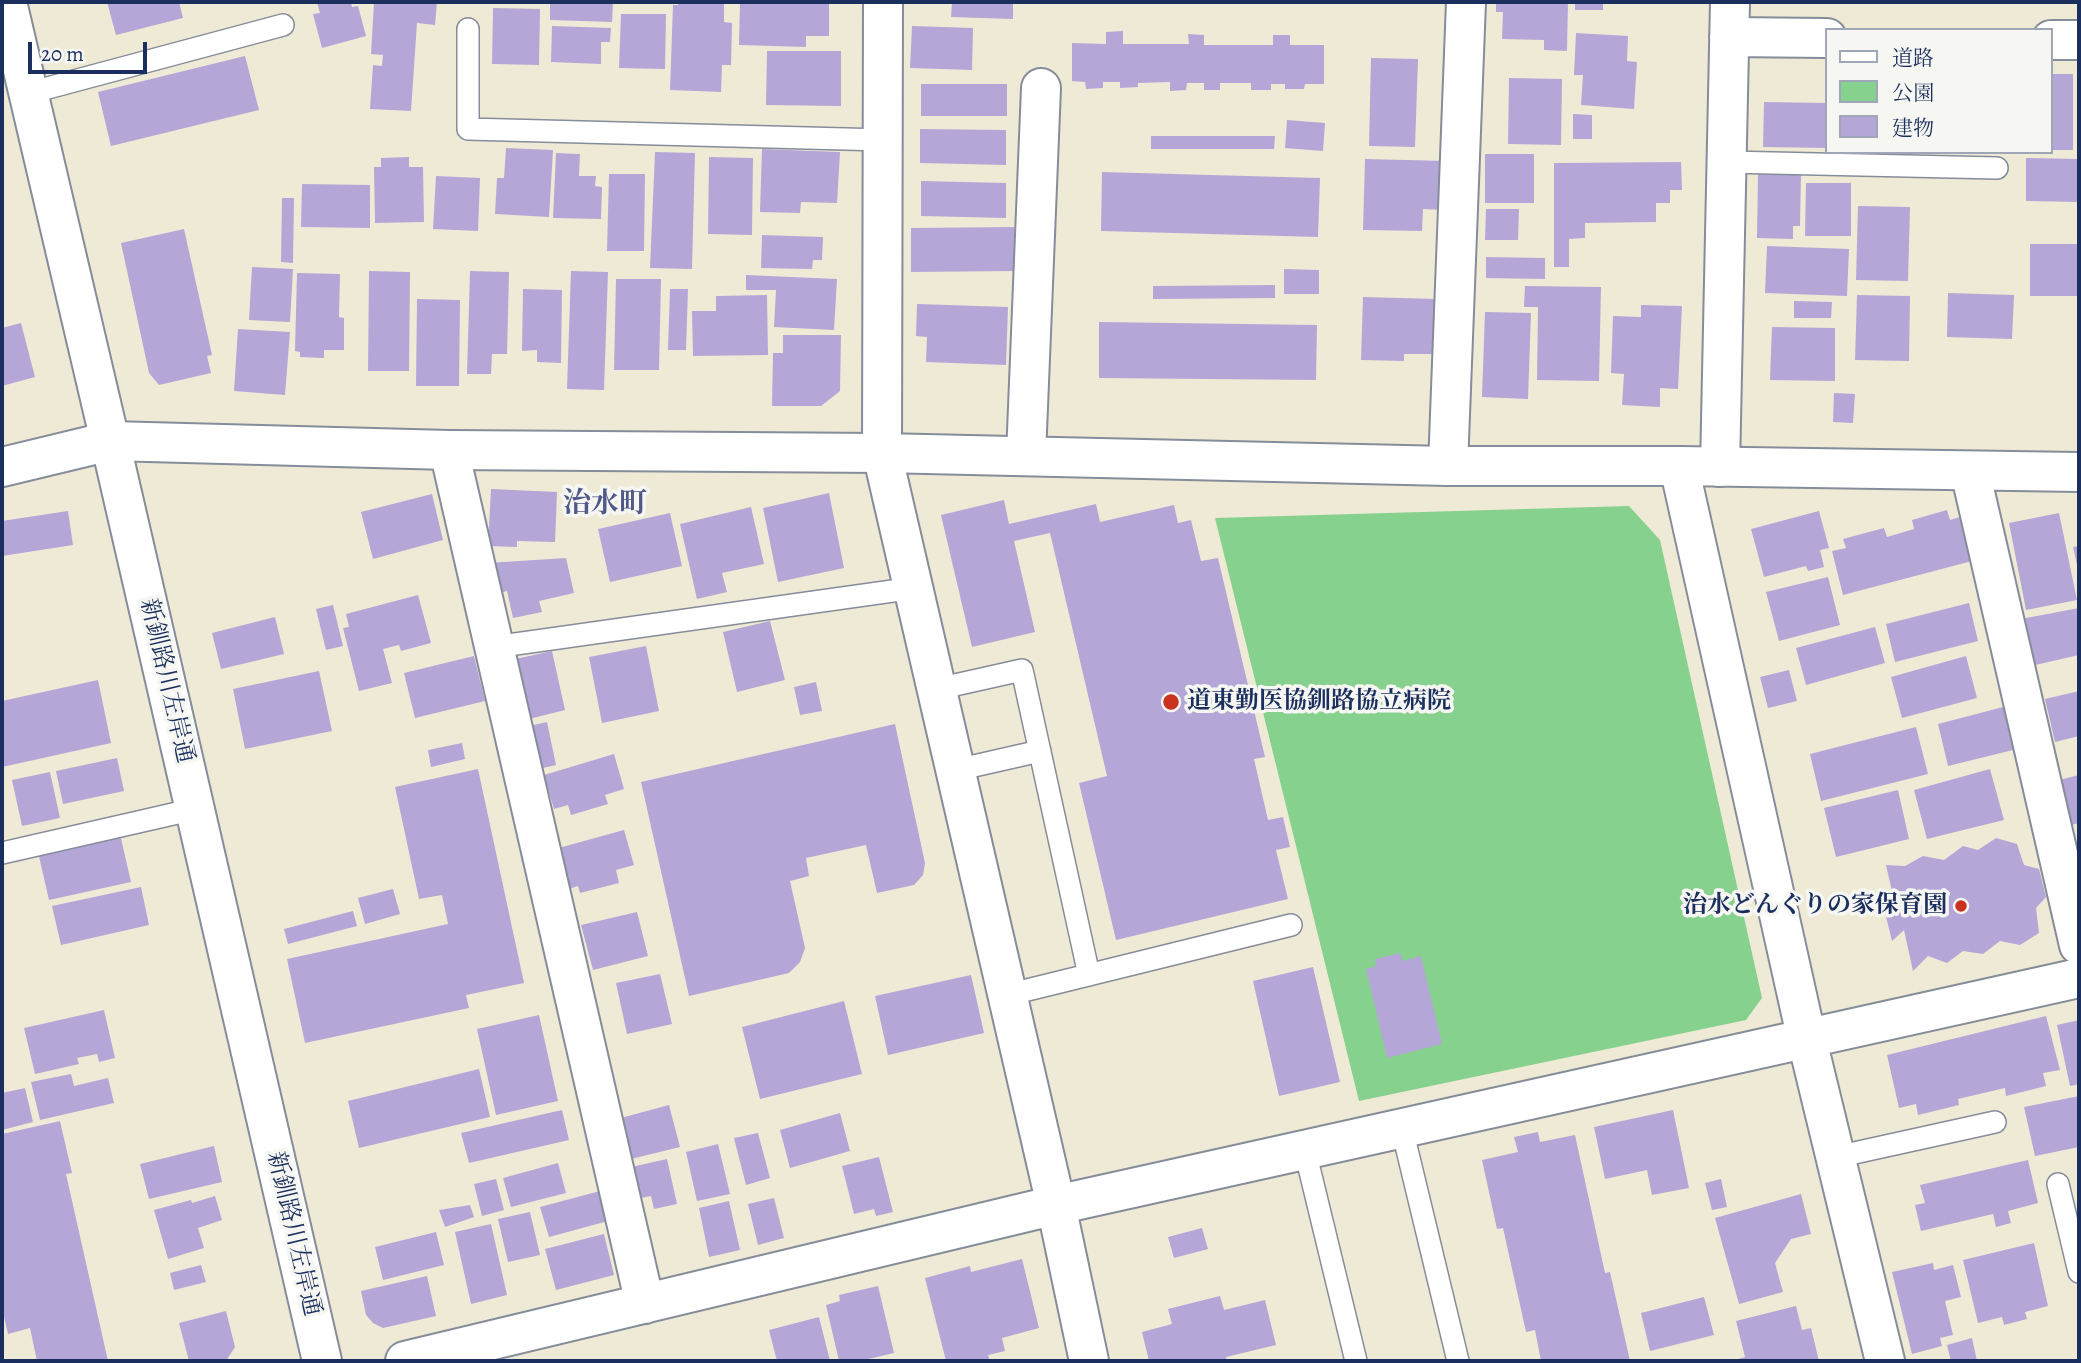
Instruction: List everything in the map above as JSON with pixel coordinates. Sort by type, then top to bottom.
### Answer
[{"type":"street","name":"新釧路川左岸通","points":[[7,2],[322,1361]]},
{"type":"street","points":[[883,2],[882,453],[1056,1205],[1089,1361]]},
{"type":"street","points":[[1448,466],[1466,2]]},
{"type":"street","points":[[1720,467],[1730,19],[1826,38]]},
{"type":"street","points":[[2053,40],[2079,40]]},
{"type":"street","points":[[1026,456],[1041,88]]},
{"type":"street","points":[[2,467],[110,440],[449,450],[882,453],[1448,466],[1679,466],[2079,472]]},
{"type":"street","points":[[449,450],[645,1304]]},
{"type":"street","points":[[1679,466],[1807,1040],[1885,1361]]},
{"type":"street","points":[[1970,471],[2079,945]]},
{"type":"street","points":[[405,1361],[1056,1205],[2079,978]]},
{"type":"lane","points":[[29,93],[283,25]]},
{"type":"lane","points":[[468,29],[468,129],[883,140]]},
{"type":"lane","points":[[1727,162],[1997,167]]},
{"type":"lane","points":[[494,647],[914,588]]},
{"type":"lane","points":[[937,689],[1022,670],[1089,975]]},
{"type":"lane","points":[[956,770],[1040,751]]},
{"type":"lane","points":[[2,853],[195,809]]},
{"type":"lane","points":[[1007,995],[1291,925]]},
{"type":"lane","points":[[1836,1157],[1994,1122]]},
{"type":"lane","points":[[1402,1129],[1458,1361]]},
{"type":"lane","points":[[1305,1150],[1356,1361]]},
{"type":"lane","points":[[2058,1184],[2079,1272]]},
{"type":"green space","points":[[1629,506],[1660,540],[1762,998],[1746,1020],[1359,1101],[1215,518]]},
{"type":"building","points":[[107,2],[179,2],[183,18],[116,35]]},
{"type":"building","points":[[317,2],[351,2],[352,7],[358,6],[366,36],[322,48],[313,14],[320,13]]},
{"type":"building","points":[[374,2],[437,2],[435,25],[417,23],[411,111],[370,109],[373,65],[382,66],[383,55],[371,54]]},
{"type":"building","points":[[550,2],[613,2],[612,22],[550,20]]},
{"type":"building","points":[[678,2],[724,2],[724,22],[732,23],[731,65],[722,65],[721,92],[670,90],[673,5],[678,5]]},
{"type":"building","points":[[740,2],[829,2],[829,36],[806,36],[806,47],[739,45]]},
{"type":"building","points":[[952,2],[1013,2],[1013,19],[951,17]]},
{"type":"building","points":[[1496,2],[1568,2],[1567,51],[1544,50],[1544,40],[1502,39],[1503,12],[1496,12]]},
{"type":"building","points":[[1575,2],[1603,2],[1603,10],[1575,10]]},
{"type":"building","points":[[493,8],[540,9],[539,65],[492,64]]},
{"type":"building","points":[[621,14],[666,14],[665,69],[619,68]]},
{"type":"building","points":[[552,26],[611,28],[610,42],[601,42],[601,64],[551,62]]},
{"type":"building","points":[[912,26],[973,28],[972,70],[910,68]]},
{"type":"building","points":[[1123,31],[1123,44],[1189,44],[1188,34],[1204,35],[1204,45],[1273,45],[1273,35],[1290,35],[1290,45],[1324,45],[1324,84],[1305,84],[1304,89],[1285,89],[1285,84],[1271,84],[1271,90],[1251,90],[1251,83],[1220,83],[1220,90],[1204,90],[1204,83],[1187,83],[1186,90],[1170,91],[1170,82],[1138,83],[1138,87],[1120,88],[1120,82],[1103,82],[1103,88],[1086,89],[1085,82],[1072,81],[1072,43],[1106,44],[1106,32]]},
{"type":"building","points":[[1576,33],[1628,36],[1627,61],[1637,62],[1634,109],[1581,105],[1583,75],[1574,75]]},
{"type":"building","points":[[767,51],[841,51],[841,106],[766,105]]},
{"type":"building","points":[[245,56],[259,110],[111,146],[98,92]]},
{"type":"building","points":[[1371,58],[1418,59],[1415,147],[1369,146]]},
{"type":"building","points":[[2053,74],[2073,74],[2073,150],[2053,150]]},
{"type":"building","points":[[1509,78],[1562,79],[1561,145],[1508,144]]},
{"type":"building","points":[[921,84],[1007,84],[1007,116],[921,116]]},
{"type":"building","points":[[1764,102],[1826,103],[1826,148],[1763,147]]},
{"type":"building","points":[[1573,114],[1592,115],[1592,139],[1573,139]]},
{"type":"building","points":[[1287,120],[1325,123],[1323,151],[1285,148]]},
{"type":"building","points":[[920,129],[1006,130],[1006,165],[920,163]]},
{"type":"building","points":[[1151,136],[1275,136],[1274,149],[1151,149]]},
{"type":"building","points":[[506,148],[553,150],[549,217],[495,214],[497,178],[504,178]]},
{"type":"building","points":[[762,149],[840,152],[837,203],[801,202],[800,213],[760,212]]},
{"type":"building","points":[[655,152],[695,153],[692,269],[650,268]]},
{"type":"building","points":[[556,153],[580,154],[579,176],[596,176],[595,186],[602,187],[601,219],[553,218]]},
{"type":"building","points":[[1485,154],[1534,154],[1534,203],[1485,203]]},
{"type":"building","points":[[409,157],[409,167],[423,167],[424,222],[375,223],[374,167],[381,167],[381,158]]},
{"type":"building","points":[[709,157],[753,158],[752,235],[708,234]]},
{"type":"building","points":[[2026,158],[2079,159],[2079,202],[2026,201]]},
{"type":"building","points":[[1365,159],[1447,161],[1445,210],[1423,209],[1422,231],[1363,230]]},
{"type":"building","points":[[1681,162],[1682,190],[1670,190],[1670,203],[1656,203],[1656,222],[1585,223],[1585,238],[1569,239],[1569,267],[1554,267],[1554,163]]},
{"type":"building","points":[[1102,172],[1320,178],[1318,237],[1101,231]]},
{"type":"building","points":[[609,174],[645,174],[644,251],[607,251]]},
{"type":"building","points":[[1758,174],[1801,175],[1800,226],[1793,226],[1793,239],[1757,238]]},
{"type":"building","points":[[436,176],[480,178],[478,231],[433,229]]},
{"type":"building","points":[[921,181],[1006,183],[1006,218],[921,216]]},
{"type":"building","points":[[1806,183],[1851,183],[1851,236],[1805,236]]},
{"type":"building","points":[[302,184],[370,185],[370,228],[301,227]]},
{"type":"building","points":[[282,198],[294,198],[293,263],[281,262]]},
{"type":"building","points":[[1858,206],[1910,207],[1908,281],[1856,280]]},
{"type":"building","points":[[1486,209],[1519,209],[1518,240],[1485,240]]},
{"type":"building","points":[[1014,227],[1014,271],[911,272],[911,228]]},
{"type":"building","points":[[184,229],[212,355],[207,356],[211,373],[159,385],[149,373],[121,243]]},
{"type":"building","points":[[762,235],[823,237],[822,260],[813,260],[812,269],[761,268]]},
{"type":"building","points":[[2030,244],[2079,244],[2079,296],[2030,296]]},
{"type":"building","points":[[1767,246],[1849,249],[1847,296],[1765,293]]},
{"type":"building","points":[[1486,257],[1545,258],[1545,279],[1486,278]]},
{"type":"building","points":[[252,267],[293,269],[290,322],[249,320]]},
{"type":"building","points":[[1284,269],[1319,270],[1319,294],[1284,294]]},
{"type":"building","points":[[369,271],[410,272],[409,371],[368,371]]},
{"type":"building","points":[[470,271],[509,272],[507,354],[492,354],[491,374],[467,374]]},
{"type":"building","points":[[571,271],[608,272],[604,390],[567,389]]},
{"type":"building","points":[[297,273],[340,274],[339,317],[344,318],[344,350],[324,350],[324,358],[300,357],[300,352],[295,351]]},
{"type":"building","points":[[746,275],[837,279],[834,330],[774,327],[776,290],[746,290]]},
{"type":"building","points":[[616,279],[661,279],[659,370],[614,370]]},
{"type":"building","points":[[1275,285],[1275,298],[1153,299],[1153,286]]},
{"type":"building","points":[[1525,286],[1601,287],[1599,381],[1537,380],[1538,307],[1524,307]]},
{"type":"building","points":[[523,289],[562,290],[561,363],[537,362],[537,350],[522,351]]},
{"type":"building","points":[[670,289],[688,289],[686,350],[668,350]]},
{"type":"building","points":[[1948,293],[2014,295],[2012,339],[1947,337]]},
{"type":"building","points":[[767,295],[768,355],[693,356],[692,311],[716,311],[716,296]]},
{"type":"building","points":[[1857,295],[1910,296],[1909,361],[1855,360]]},
{"type":"building","points":[[1363,297],[1438,299],[1436,354],[1404,354],[1404,361],[1361,360]]},
{"type":"building","points":[[417,299],[460,300],[459,386],[416,386]]},
{"type":"building","points":[[1794,301],[1832,302],[1831,318],[1794,318]]},
{"type":"building","points":[[917,304],[1008,307],[1006,365],[926,362],[927,337],[916,336]]},
{"type":"building","points":[[1641,305],[1682,306],[1678,389],[1660,388],[1660,407],[1622,405],[1624,374],[1611,373],[1613,316],[1641,317]]},
{"type":"building","points":[[1485,312],[1531,313],[1528,399],[1482,397]]},
{"type":"building","points":[[1099,322],[1317,325],[1316,380],[1099,378]]},
{"type":"building","points":[[21,323],[35,377],[2,386],[2,328]]},
{"type":"building","points":[[1772,327],[1835,328],[1835,381],[1770,380]]},
{"type":"building","points":[[238,329],[290,332],[285,395],[234,391]]},
{"type":"building","points":[[783,335],[841,335],[840,391],[821,406],[772,406],[773,353],[783,353]]},
{"type":"building","points":[[1834,393],[1855,394],[1853,423],[1833,422]]},
{"type":"building","points":[[491,489],[557,492],[555,542],[517,541],[517,547],[488,546]]},
{"type":"building","points":[[829,493],[844,568],[778,582],[763,508]]},
{"type":"building","points":[[432,494],[443,540],[373,559],[361,512]]},
{"type":"building","name":"道東勤医協釧路協立病院","points":[[1004,500],[1009,524],[1096,504],[1100,522],[1174,505],[1178,523],[1191,520],[1201,561],[1218,558],[1265,757],[1254,759],[1268,820],[1283,817],[1290,847],[1276,850],[1288,899],[1116,940],[1079,783],[1107,776],[1050,533],[1014,541],[1035,632],[972,647],[941,515]]},
{"type":"building","points":[[751,507],[764,564],[722,573],[727,592],[697,599],[680,524]]},
{"type":"building","points":[[1947,510],[1950,520],[1960,517],[1972,561],[1843,595],[1832,551],[1846,548],[1843,539],[1884,528],[1887,537],[1914,529],[1912,520]]},
{"type":"building","points":[[68,511],[73,545],[2,556],[2,521]]},
{"type":"building","points":[[1819,511],[1829,548],[1820,550],[1824,567],[1808,571],[1806,566],[1764,577],[1751,529]]},
{"type":"building","points":[[670,513],[682,566],[610,582],[598,529]]},
{"type":"building","points":[[2059,513],[2077,600],[2026,610],[2009,523]]},
{"type":"building","points":[[2079,546],[2079,569],[2078,569],[2073,547]]},
{"type":"building","points":[[566,558],[574,593],[539,601],[542,612],[513,618],[507,591],[496,594],[488,563]]},
{"type":"building","points":[[1828,577],[1840,625],[1779,641],[1766,592]]},
{"type":"building","points":[[418,595],[431,643],[401,651],[399,645],[383,649],[392,683],[359,691],[343,628],[349,627],[346,614]]},
{"type":"building","points":[[1969,603],[1978,641],[1895,662],[1886,624]]},
{"type":"building","points":[[333,605],[343,646],[326,650],[316,609]]},
{"type":"building","points":[[2079,608],[2079,655],[2031,666],[2021,619]]},
{"type":"building","points":[[275,617],[284,654],[221,669],[212,633]]},
{"type":"building","points":[[770,621],[785,680],[737,692],[723,632]]},
{"type":"building","points":[[1875,627],[1885,663],[1806,685],[1796,648]]},
{"type":"building","points":[[646,646],[659,711],[602,723],[589,657]]},
{"type":"building","points":[[552,651],[565,710],[525,720],[511,660]]},
{"type":"building","points":[[474,656],[485,701],[415,718],[404,673]]},
{"type":"building","points":[[1966,656],[1977,698],[1902,718],[1891,677]]},
{"type":"building","points":[[1789,670],[1797,701],[1768,708],[1760,677]]},
{"type":"building","points":[[319,671],[332,731],[245,749],[233,689]]},
{"type":"building","points":[[98,680],[111,743],[2,767],[2,701]]},
{"type":"building","points":[[816,682],[822,711],[800,715],[794,687]]},
{"type":"building","points":[[2079,691],[2079,736],[2055,742],[2045,699]]},
{"type":"building","points":[[2007,706],[2017,749],[1948,766],[1938,724]]},
{"type":"building","points":[[547,722],[556,765],[534,770],[525,727]]},
{"type":"building","points":[[895,724],[925,863],[923,875],[914,885],[877,893],[866,845],[806,858],[809,876],[790,881],[805,948],[800,962],[789,973],[689,996],[641,782]]},
{"type":"building","points":[[1916,727],[1928,774],[1821,801],[1810,754]]},
{"type":"building","points":[[462,743],[465,759],[431,767],[428,750]]},
{"type":"building","points":[[614,754],[624,789],[605,795],[608,804],[571,815],[568,805],[554,809],[544,775]]},
{"type":"building","points":[[117,758],[124,791],[63,804],[56,771]]},
{"type":"building","points":[[478,769],[524,983],[466,995],[469,1008],[305,1043],[287,959],[448,924],[442,895],[419,899],[395,787]]},
{"type":"building","points":[[1990,769],[2004,820],[1927,839],[1914,790]]},
{"type":"building","points":[[50,772],[60,818],[22,826],[12,780]]},
{"type":"building","points":[[2079,775],[2079,823],[2067,826],[2055,781]]},
{"type":"building","points":[[1898,790],[1909,839],[1836,857],[1824,808]]},
{"type":"building","points":[[624,830],[634,865],[616,870],[619,883],[580,893],[578,886],[566,890],[555,849]]},
{"type":"building","points":[[120,834],[131,882],[49,900],[38,852]]},
{"type":"building","name":"治水どんぐりの家保育園","points":[[1996,838],[2017,844],[2024,865],[2039,869],[2046,897],[2036,908],[2039,933],[2020,945],[2000,941],[1983,954],[1963,951],[1947,963],[1928,956],[1913,971],[1904,930],[1892,941],[1882,900],[1895,904],[1886,865],[1905,866],[1923,856],[1944,860],[1963,846],[1978,850]]},
{"type":"building","points":[[141,887],[149,925],[61,945],[52,906]]},
{"type":"building","points":[[393,889],[400,914],[365,924],[358,898]]},
{"type":"building","points":[[353,911],[357,926],[288,944],[284,929]]},
{"type":"building","points":[[637,912],[648,956],[593,970],[581,925]]},
{"type":"building","points":[[1400,953],[1403,961],[1421,956],[1442,1044],[1387,1058],[1366,969],[1376,966],[1375,959]]},
{"type":"building","points":[[1313,967],[1340,1082],[1279,1096],[1253,981]]},
{"type":"building","points":[[660,974],[672,1024],[627,1034],[616,983]]},
{"type":"building","points":[[971,975],[984,1033],[888,1055],[875,996]]},
{"type":"building","points":[[844,1001],[862,1074],[760,1099],[742,1027]]},
{"type":"building","points":[[104,1010],[115,1058],[99,1062],[97,1054],[77,1058],[79,1064],[35,1074],[24,1028]]},
{"type":"building","points":[[539,1015],[558,1101],[496,1115],[477,1029]]},
{"type":"building","points":[[2046,1016],[2060,1070],[2043,1073],[2046,1086],[2006,1096],[2005,1088],[1958,1099],[1959,1105],[1918,1115],[1916,1104],[1899,1108],[1887,1055]]},
{"type":"building","points":[[2079,1020],[2079,1084],[2070,1086],[2057,1025]]},
{"type":"building","points":[[479,1069],[490,1117],[359,1148],[348,1101]]},
{"type":"building","points":[[71,1074],[74,1086],[108,1078],[114,1103],[40,1120],[31,1082]]},
{"type":"building","points":[[25,1088],[33,1122],[2,1130],[2,1093]]},
{"type":"building","points":[[2079,1096],[2079,1147],[2035,1156],[2024,1107]]},
{"type":"building","points":[[669,1105],[680,1147],[627,1160],[617,1119]]},
{"type":"building","points":[[562,1110],[569,1140],[469,1163],[461,1133]]},
{"type":"building","points":[[1673,1110],[1689,1188],[1652,1195],[1647,1170],[1605,1179],[1594,1127]]},
{"type":"building","points":[[840,1113],[850,1151],[790,1168],[780,1130]]},
{"type":"building","points":[[60,1121],[72,1173],[66,1174],[108,1361],[37,1361],[30,1328],[8,1334],[2,1308],[2,1134]]},
{"type":"building","points":[[1538,1132],[1540,1142],[1575,1135],[1605,1273],[1610,1272],[1630,1361],[1541,1361],[1535,1330],[1526,1332],[1503,1228],[1497,1229],[1482,1160],[1518,1152],[1514,1137]]},
{"type":"building","points":[[758,1133],[770,1178],[746,1185],[734,1138]]},
{"type":"building","points":[[718,1144],[730,1194],[697,1201],[686,1152]]},
{"type":"building","points":[[214,1146],[222,1182],[149,1199],[140,1164]]},
{"type":"building","points":[[879,1157],[893,1212],[876,1216],[874,1209],[854,1214],[842,1166]]},
{"type":"building","points":[[667,1159],[677,1204],[654,1209],[651,1196],[641,1198],[638,1187],[632,1188],[627,1168]]},
{"type":"building","points":[[2028,1160],[2038,1203],[2008,1211],[2011,1223],[1996,1227],[1993,1214],[1921,1231],[1915,1205],[1925,1203],[1920,1185]]},
{"type":"building","points":[[558,1163],[566,1193],[511,1207],[503,1178]]},
{"type":"building","points":[[496,1179],[504,1210],[482,1216],[474,1184]]},
{"type":"building","points":[[1721,1179],[1727,1207],[1712,1210],[1705,1183]]},
{"type":"building","points":[[600,1191],[608,1221],[549,1237],[540,1207]]},
{"type":"building","points":[[1801,1194],[1811,1234],[1791,1239],[1775,1263],[1783,1292],[1739,1304],[1715,1218]]},
{"type":"building","points":[[215,1196],[222,1220],[198,1228],[204,1248],[168,1259],[154,1210]]},
{"type":"building","points":[[774,1198],[784,1238],[758,1245],[748,1204]]},
{"type":"building","points":[[729,1201],[740,1250],[709,1257],[699,1208]]},
{"type":"building","points":[[470,1205],[474,1217],[445,1227],[439,1210]]},
{"type":"building","points":[[530,1212],[540,1255],[508,1262],[498,1219]]},
{"type":"building","points":[[491,1224],[507,1295],[471,1304],[455,1232]]},
{"type":"building","points":[[1202,1228],[1208,1249],[1174,1258],[1168,1237]]},
{"type":"building","points":[[436,1232],[444,1265],[383,1280],[375,1247]]},
{"type":"building","points":[[604,1234],[614,1275],[556,1290],[545,1249]]},
{"type":"building","points":[[2034,1243],[2048,1306],[2025,1312],[2027,1319],[2004,1325],[2002,1317],[1978,1323],[1963,1260]]},
{"type":"building","points":[[1022,1259],[1039,1328],[1002,1338],[1005,1351],[988,1355],[990,1361],[946,1361],[925,1278],[970,1266],[971,1272]]},
{"type":"building","points":[[1933,1263],[1934,1270],[1953,1265],[1961,1297],[1945,1301],[1953,1335],[1940,1338],[1942,1346],[1912,1354],[1892,1272]]},
{"type":"building","points":[[201,1265],[206,1282],[174,1290],[170,1273]]},
{"type":"building","points":[[427,1276],[436,1316],[383,1328],[373,1323],[366,1315],[361,1291]]},
{"type":"building","points":[[878,1286],[894,1353],[860,1361],[839,1361],[826,1305],[840,1301],[839,1295]]},
{"type":"building","points":[[1220,1296],[1224,1310],[1265,1300],[1276,1345],[1226,1357],[1227,1361],[1149,1361],[1142,1332],[1172,1324],[1168,1309]]},
{"type":"building","points":[[1704,1297],[1714,1335],[1650,1351],[1641,1313]]},
{"type":"building","points":[[1796,1306],[1802,1330],[1811,1328],[1819,1361],[1731,1361],[1745,1357],[1736,1321]]},
{"type":"building","points":[[226,1311],[235,1347],[226,1361],[189,1361],[179,1323]]},
{"type":"building","points":[[819,1317],[830,1361],[777,1361],[769,1330]]},
{"type":"building","points":[[1972,1338],[1977,1361],[1951,1361],[1947,1345]]},
{"type":"place","name":"道東勤医協釧路協立病院","points":[[1171,702]]},
{"type":"place","name":"治水どんぐりの家保育園","points":[[1961,906]]},
{"type":"district","name":"治水町","points":[[605,505]]}]
